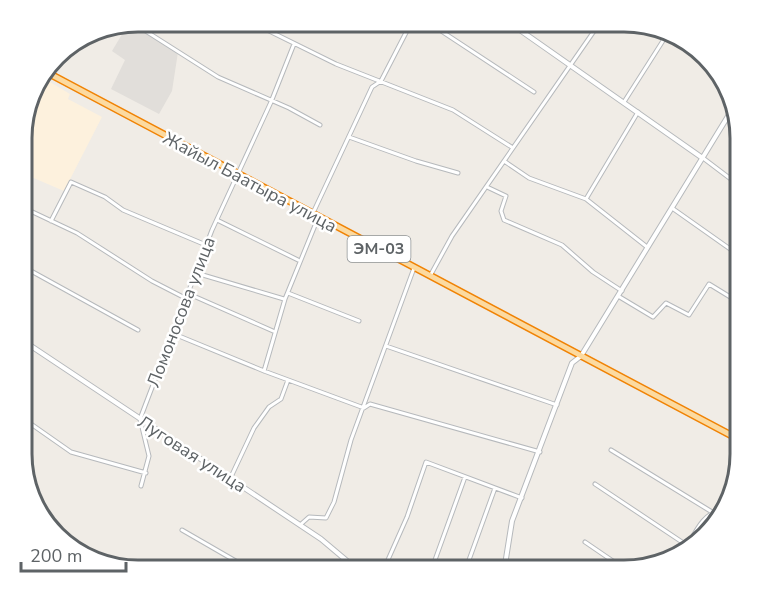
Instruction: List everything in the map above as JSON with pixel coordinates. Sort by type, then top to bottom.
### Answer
[{"type":"highway","name":"Жайыл Баатыра улица","points":[[52,75],[581,356]]},
{"type":"highway","name":"ЭМ-03","points":[[581,356],[729,434]]},
{"type":"street","points":[[148,32],[218,77],[289,108],[320,125]]},
{"type":"street","points":[[271,32],[336,64],[453,110],[513,148]]},
{"type":"street","points":[[264,371],[273,331],[315,216],[372,87],[381,81],[406,32]]},
{"type":"street","points":[[443,32],[534,92]]},
{"type":"street","points":[[523,32],[730,178]]},
{"type":"street","points":[[430,276],[504,161],[593,32]]},
{"type":"street","points":[[624,102],[664,40]]},
{"type":"street","name":"Ломоносова улица","points":[[140,419],[216,219],[271,102],[294,44]]},
{"type":"street","points":[[586,199],[638,112]]},
{"type":"street","points":[[506,560],[512,521],[558,405],[572,363],[581,356],[622,291],[727,117]]},
{"type":"street","points":[[349,137],[458,173]]},
{"type":"street","points":[[504,161],[529,178],[586,199],[647,247]]},
{"type":"street","points":[[51,221],[71,182],[105,197],[123,210],[206,245]]},
{"type":"street","points":[[487,187],[506,196],[501,211],[504,220],[562,245],[593,272],[622,291]]},
{"type":"street","points":[[672,208],[730,249]]},
{"type":"street","points":[[32,212],[77,233],[152,281],[273,331]]},
{"type":"street","points":[[216,219],[298,260]]},
{"type":"street","points":[[300,525],[309,517],[326,518],[334,502],[351,440],[414,267]]},
{"type":"street","points":[[32,272],[138,330]]},
{"type":"street","points":[[196,273],[285,299]]},
{"type":"street","points":[[618,296],[653,317],[666,303],[689,315],[709,284],[730,297]]},
{"type":"street","points":[[287,293],[359,321]]},
{"type":"street","points":[[174,334],[264,371],[364,408]]},
{"type":"street","name":"Луговая улица","points":[[32,346],[300,525],[345,560]]},
{"type":"street","points":[[386,346],[558,405]]},
{"type":"street","points":[[230,479],[254,428],[269,407],[281,399],[288,380]]},
{"type":"street","points":[[364,408],[370,404],[540,452]]},
{"type":"street","points":[[140,419],[149,456],[141,486]]},
{"type":"street","points":[[32,425],[71,452],[146,473]]},
{"type":"street","points":[[611,450],[712,512],[705,517],[696,533]]},
{"type":"street","points":[[388,560],[407,517],[426,462],[522,498]]},
{"type":"street","points":[[435,560],[465,477]]},
{"type":"street","points":[[595,484],[683,542]]},
{"type":"street","points":[[469,560],[495,488]]},
{"type":"street","points":[[182,530],[234,560]]},
{"type":"street","points":[[585,542],[611,560]]},
{"type":"shaded area","points":[[123,32],[129,34],[144,32],[178,52],[172,91],[159,114],[111,89],[125,60],[112,51]]},
{"type":"shaded area","points":[[51,77],[50,82],[70,94],[68,99],[102,117],[64,191],[32,177],[32,123],[37,103]]}]
